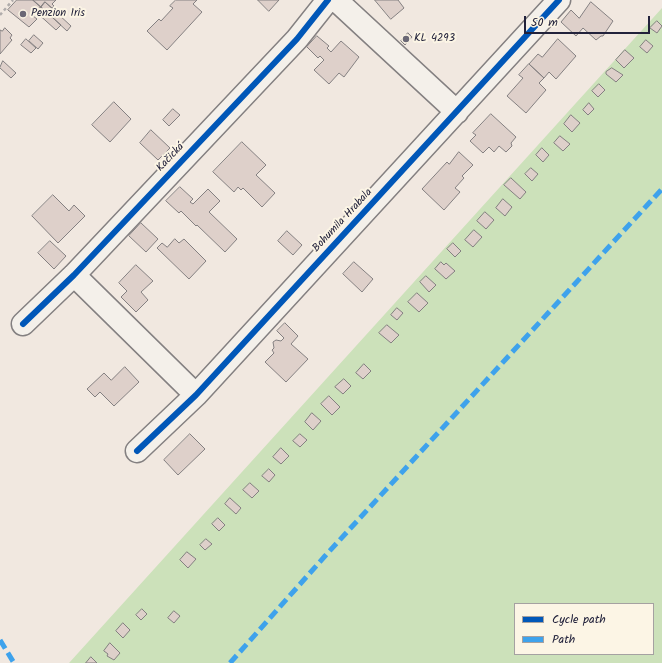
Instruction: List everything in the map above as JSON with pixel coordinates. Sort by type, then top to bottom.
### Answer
[{"type":"street","name":"Kačická","points":[[23,324],[74,275],[297,39],[328,0]]},
{"type":"street","points":[[336,0],[457,112]]},
{"type":"street","name":"Bohumila Hrabala","points":[[137,451],[196,395],[560,0]]},
{"type":"street","points":[[74,275],[196,395]]},
{"type":"path","points":[[0,15],[13,0]]},
{"type":"green space","points":[[662,8],[662,663],[69,663]]},
{"type":"building","name":"Penzion Iris","points":[[17,0],[33,0],[41,7],[33,16],[37,19],[29,27],[8,10]]},
{"type":"building","points":[[33,0],[56,0],[52,4],[54,6],[52,8],[45,2],[41,7]]},
{"type":"building","points":[[176,0],[197,0],[193,4],[202,12],[167,50],[147,31],[159,19],[161,21],[173,8],[170,6]]},
{"type":"building","points":[[258,0],[279,0],[269,11]]},
{"type":"building","points":[[375,0],[398,0],[404,8],[391,19]]},
{"type":"building","points":[[45,2],[71,26],[67,31],[41,7]]},
{"type":"building","points":[[591,2],[613,21],[603,36],[596,40],[583,28],[576,36],[561,22],[571,10],[579,18]]},
{"type":"building","points":[[41,7],[61,25],[56,30],[36,12]]},
{"type":"building","points":[[657,21],[662,26],[657,33],[650,28]]},
{"type":"building","points":[[5,28],[12,35],[10,38],[12,40],[0,54],[0,30],[2,31]]},
{"type":"building","name":"KL 4293","points":[[408,33],[412,37],[405,45],[401,41]]},
{"type":"building","points":[[34,35],[43,43],[38,49],[29,41]]},
{"type":"building","points":[[317,36],[329,46],[327,48],[331,52],[341,41],[359,57],[344,77],[339,73],[329,84],[314,70],[324,60],[320,56],[318,58],[307,47]]},
{"type":"building","points":[[26,39],[36,48],[31,53],[21,45]]},
{"type":"building","points":[[558,39],[576,56],[556,79],[549,72],[544,78],[529,64],[538,54],[542,57]]},
{"type":"building","points":[[646,40],[653,46],[647,53],[640,47]]},
{"type":"building","points":[[625,50],[634,58],[624,68],[616,60]]},
{"type":"building","points":[[3,61],[16,73],[11,78],[0,68]]},
{"type":"building","points":[[529,64],[544,78],[539,83],[546,90],[526,113],[507,96],[523,78],[519,75]]},
{"type":"building","points":[[612,68],[623,75],[616,82],[606,74],[606,72]]},
{"type":"building","points":[[599,84],[605,90],[598,97],[592,91]]},
{"type":"building","points":[[114,102],[131,119],[110,142],[92,125]]},
{"type":"building","points":[[589,103],[594,109],[588,115],[583,110]]},
{"type":"building","points":[[173,109],[180,115],[169,126],[163,120]]},
{"type":"building","points":[[491,114],[516,137],[511,143],[512,146],[506,152],[499,146],[494,152],[489,147],[483,153],[470,141],[476,135],[473,133]]},
{"type":"building","points":[[571,115],[580,123],[572,132],[564,124]]},
{"type":"building","points":[[151,130],[170,148],[158,160],[140,143]]},
{"type":"building","points":[[560,136],[570,144],[563,151],[554,143]]},
{"type":"building","points":[[242,142],[266,165],[256,175],[275,193],[262,207],[243,188],[241,190],[238,187],[234,192],[213,172]]},
{"type":"building","points":[[542,148],[549,155],[543,162],[536,155]]},
{"type":"building","points":[[459,152],[473,165],[462,176],[464,178],[455,188],[460,192],[444,210],[422,189],[447,162],[449,164]]},
{"type":"building","points":[[531,168],[538,174],[532,181],[525,174]]},
{"type":"building","points":[[511,178],[526,192],[520,199],[504,185]]},
{"type":"building","points":[[180,187],[193,199],[190,202],[193,204],[208,189],[220,201],[209,212],[237,239],[225,252],[181,211],[179,213],[166,201]]},
{"type":"building","points":[[53,195],[69,211],[74,205],[85,216],[58,243],[32,216]]},
{"type":"building","points":[[503,199],[512,207],[505,216],[496,208]]},
{"type":"building","points":[[485,212],[494,220],[486,229],[477,221]]},
{"type":"building","points":[[141,223],[158,239],[146,252],[129,236]]},
{"type":"building","points":[[474,230],[482,237],[473,247],[465,240]]},
{"type":"building","points":[[287,231],[302,245],[293,255],[278,241]]},
{"type":"building","points":[[175,239],[179,243],[184,239],[206,261],[189,279],[157,248],[162,243],[167,247]]},
{"type":"building","points":[[50,241],[66,256],[54,269],[38,253]]},
{"type":"building","points":[[453,243],[461,251],[455,257],[447,249]]},
{"type":"building","points":[[354,262],[373,279],[362,292],[343,274]]},
{"type":"building","points":[[441,262],[444,265],[446,263],[455,271],[446,279],[435,269]]},
{"type":"building","points":[[136,265],[153,281],[141,292],[148,300],[136,312],[121,297],[127,291],[119,283]]},
{"type":"building","points":[[426,276],[436,285],[429,292],[420,282]]},
{"type":"building","points":[[417,293],[428,303],[419,312],[408,302]]},
{"type":"building","points":[[397,308],[403,313],[397,320],[391,315]]},
{"type":"building","points":[[285,323],[298,336],[291,344],[308,359],[286,382],[265,362],[274,353],[272,350],[274,348],[273,342],[276,340],[281,341],[284,338],[277,331]]},
{"type":"building","points":[[387,325],[399,335],[391,343],[379,333]]},
{"type":"building","points":[[364,364],[371,371],[363,379],[356,373]]},
{"type":"building","points":[[125,367],[139,382],[114,406],[100,392],[95,397],[87,389],[104,373],[111,380]]},
{"type":"building","points":[[344,379],[351,386],[343,394],[335,387]]},
{"type":"building","points":[[329,396],[340,407],[332,415],[321,404]]},
{"type":"building","points":[[312,413],[321,421],[313,430],[305,422]]},
{"type":"building","points":[[190,434],[205,449],[178,475],[164,460]]},
{"type":"building","points":[[300,434],[307,440],[300,447],[293,441]]},
{"type":"building","points":[[281,448],[289,456],[281,464],[273,457]]},
{"type":"building","points":[[269,469],[275,475],[269,482],[262,476]]},
{"type":"building","points":[[250,483],[259,491],[252,498],[243,490]]},
{"type":"building","points":[[230,498],[241,508],[236,514],[225,504]]},
{"type":"building","points":[[218,518],[225,525],[219,531],[212,524]]},
{"type":"building","points":[[206,539],[212,544],[205,550],[200,545]]},
{"type":"building","points":[[187,552],[196,559],[188,568],[180,560]]},
{"type":"building","points":[[142,609],[147,614],[141,620],[136,615]]},
{"type":"building","points":[[174,611],[180,616],[174,623],[168,618]]},
{"type":"building","points":[[123,623],[130,630],[123,638],[116,631]]},
{"type":"building","points":[[110,643],[120,653],[114,660],[107,656],[108,654],[104,651]]},
{"type":"building","points":[[91,657],[97,663],[86,663]]},
{"type":"marked path","points":[[230,663],[325,556],[662,189]]},
{"type":"marked path","points":[[0,640],[14,663]]},
{"type":"cycle path","points":[[23,324],[74,275],[297,39],[328,0]]},
{"type":"cycle path","points":[[137,451],[196,395],[559,0]]},
{"type":"place","name":"Penzion Iris","points":[[23,14]]},
{"type":"place","name":"KL 4293","points":[[406,39]]}]
